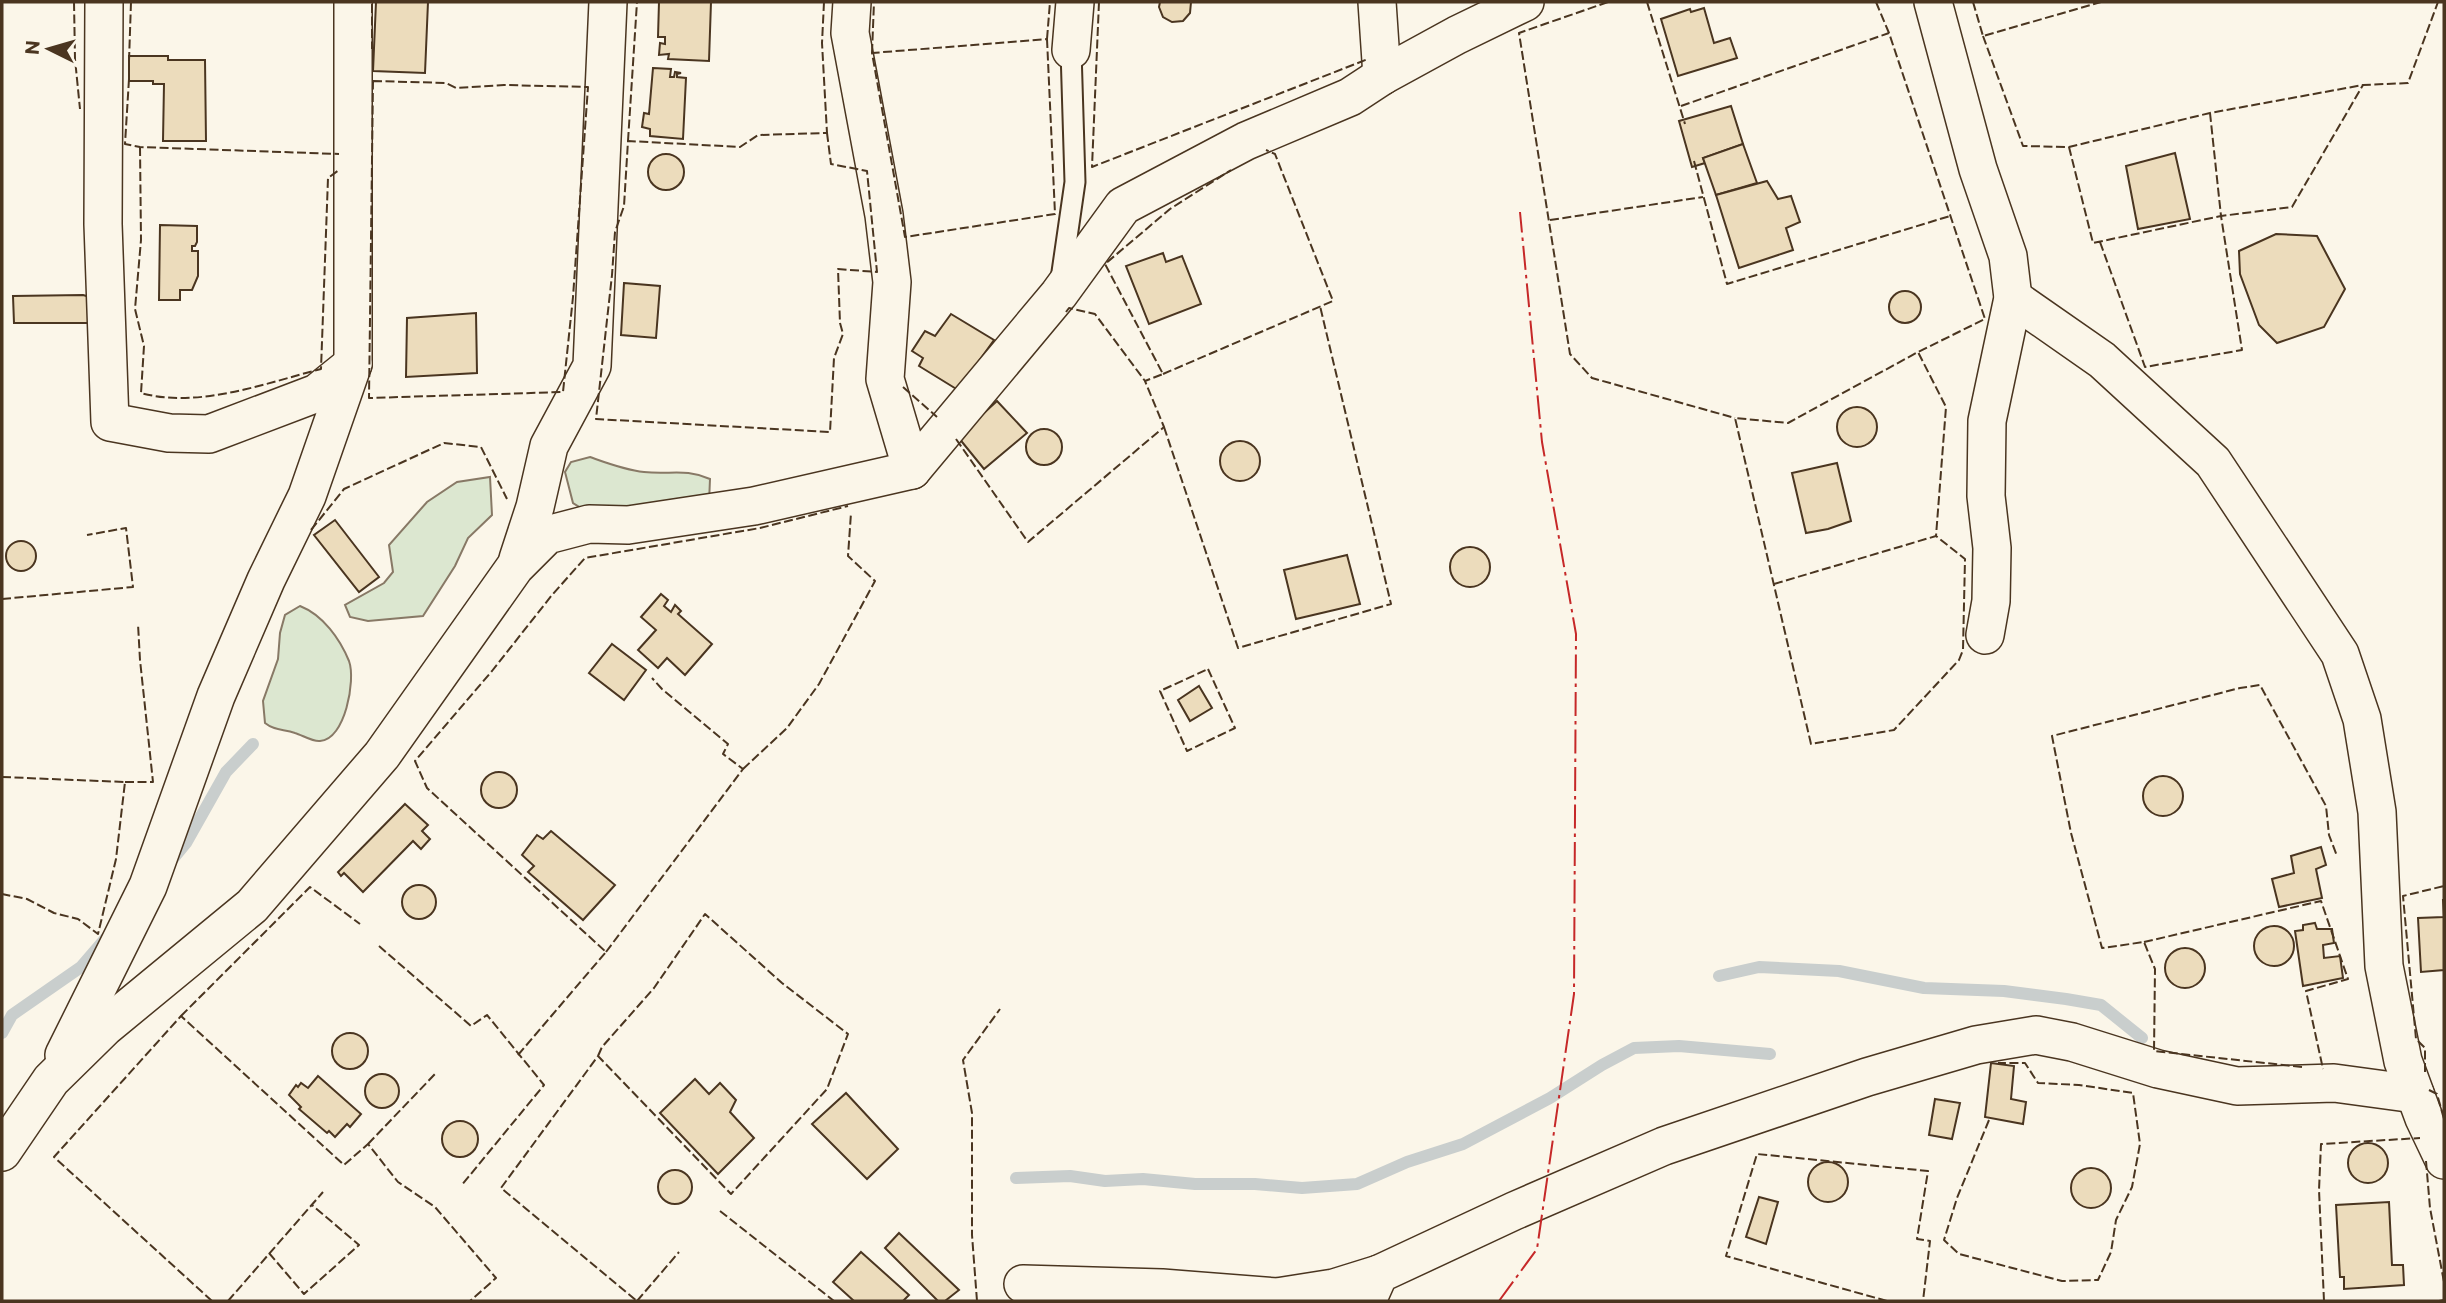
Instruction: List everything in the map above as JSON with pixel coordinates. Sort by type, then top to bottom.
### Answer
[{"type":"street","points":[[104,2],[103,225],[110,422],[169,433],[209,434],[317,393],[353,364]]},
{"type":"street","points":[[2,1152],[51,1080],[148,886],[216,696],[266,580],[307,496],[353,364],[353,2]]},
{"type":"street","points":[[515,567],[535,507],[549,446],[592,366],[608,2]]},
{"type":"street","points":[[852,2],[850,33],[884,215],[892,282],[885,379],[912,470]]},
{"type":"street","points":[[1071,50],[1075,2]]},
{"type":"street","points":[[1377,2],[1382,76]]},
{"type":"street","points":[[51,1080],[105,1027],[252,906],[382,755],[515,567],[547,535],[589,524],[628,525],[754,506],[912,470],[1059,294],[1123,206],[1246,141],[1350,97],[1382,76],[1457,35],[1525,2]]},
{"type":"street","points":[[1933,2],[1978,169],[2008,256],[2013,298],[1987,421],[1986,496],[1992,548],[1991,601],[1986,635]]},
{"type":"street","points":[[2013,298],[2102,360],[2213,462],[2340,654],[2362,719],[2377,812],[2384,965],[2403,1061],[2444,1160]]},
{"type":"street","points":[[1023,1284],[1162,1288],[1277,1297],[1334,1288],[1373,1288],[1514,1211],[1664,1146],[1867,1077],[1988,1043],[2036,1035],[2072,1042],[2158,1069],[2237,1086],[2334,1083],[2415,1094]]},
{"type":"lane","points":[[1059,294],[1075,182],[1071,50]]},
{"type":"green space","points":[[590,457],[637,471],[685,473],[710,479],[709,503],[589,513],[573,503],[565,472],[571,462]]},
{"type":"green space","points":[[490,477],[492,515],[468,538],[455,566],[423,616],[368,621],[350,617],[345,605],[384,583],[393,572],[389,545],[427,502],[457,482]]},
{"type":"green space","points":[[300,606],[316,615],[336,636],[351,670],[349,694],[342,720],[329,738],[320,741],[276,729],[265,723],[263,701],[278,659],[280,633],[285,615]]},
{"type":"building","points":[[376,2],[428,2],[425,73],[373,71]]},
{"type":"building","points":[[659,2],[711,2],[709,61],[668,59],[669,54],[659,55],[660,43],[665,44],[665,37],[658,37]]},
{"type":"building","points":[[1160,2],[1191,2],[1190,13],[1183,21],[1172,22],[1163,17]]},
{"type":"building","points":[[1704,8],[1714,43],[1730,38],[1737,58],[1678,76],[1661,19],[1690,9],[1691,12]]},
{"type":"building","points":[[129,56],[205,60],[206,141],[163,141],[164,84],[129,81]]},
{"type":"building","points":[[653,68],[671,69],[670,77],[674,77],[675,72],[681,73],[677,74],[677,77],[686,78],[683,139],[650,136],[650,129],[642,127],[644,113],[649,114]]},
{"type":"building","points":[[1731,106],[1743,144],[1703,158],[1705,163],[1692,167],[1679,121]]},
{"type":"building","points":[[1743,144],[1757,183],[1716,195],[1703,158]]},
{"type":"building","points":[[2175,153],[2190,219],[2138,229],[2126,166]]},
{"type":"building","points":[[666,154],[679,159],[684,172],[679,185],[666,190],[653,185],[648,172],[653,159]]},
{"type":"building","points":[[1767,181],[1778,199],[1791,196],[1800,222],[1786,228],[1793,250],[1739,268],[1716,195]]},
{"type":"building","points":[[160,225],[197,226],[197,242],[192,246],[192,251],[198,251],[198,276],[192,290],[180,290],[180,300],[159,300]]},
{"type":"building","points":[[2276,234],[2317,236],[2345,289],[2324,327],[2277,343],[2259,325],[2240,274],[2239,251]]},
{"type":"building","points":[[1163,253],[1166,262],[1182,256],[1201,304],[1149,324],[1126,266]]},
{"type":"building","points":[[624,283],[660,286],[656,338],[621,335]]},
{"type":"building","points":[[1905,291],[1916,296],[1921,307],[1916,318],[1905,323],[1894,318],[1889,307],[1894,296]]},
{"type":"building","points":[[13,296],[90,297],[90,323],[14,323]]},
{"type":"building","points":[[476,313],[477,373],[406,377],[407,318]]},
{"type":"building","points":[[951,314],[994,340],[958,390],[919,366],[923,358],[912,351],[925,331],[935,336]]},
{"type":"building","points":[[997,401],[1027,433],[984,469],[958,437]]},
{"type":"building","points":[[1857,407],[1871,413],[1877,427],[1871,441],[1857,447],[1843,441],[1837,427],[1843,413]]},
{"type":"building","points":[[1044,429],[1057,434],[1062,447],[1057,460],[1044,465],[1031,460],[1026,447],[1031,434]]},
{"type":"building","points":[[1240,441],[1254,447],[1260,461],[1254,475],[1240,481],[1226,475],[1220,461],[1226,447]]},
{"type":"building","points":[[1837,463],[1851,521],[1806,533],[1792,473]]},
{"type":"building","points":[[335,520],[379,577],[359,592],[314,535]]},
{"type":"building","points":[[21,541],[32,545],[36,556],[32,567],[21,571],[10,567],[6,556],[10,545]]},
{"type":"building","points":[[1470,547],[1484,553],[1490,567],[1484,581],[1470,587],[1456,581],[1450,567],[1456,553]]},
{"type":"building","points":[[1347,555],[1360,604],[1296,619],[1284,570]]},
{"type":"building","points":[[661,594],[668,600],[664,606],[671,612],[675,605],[681,611],[678,614],[712,644],[685,675],[667,658],[658,668],[638,650],[656,630],[641,617]]},
{"type":"building","points":[[612,644],[646,670],[624,700],[589,673]]},
{"type":"building","points":[[1199,686],[1212,708],[1190,721],[1178,700]]},
{"type":"building","points":[[499,772],[512,777],[517,790],[512,803],[499,808],[486,803],[481,790],[486,777]]},
{"type":"building","points":[[2163,776],[2171,777],[2177,782],[2182,788],[2182,804],[2177,810],[2171,815],[2163,816],[2155,815],[2149,810],[2144,804],[2143,796],[2144,788],[2149,782],[2155,777]]},
{"type":"building","points":[[405,804],[428,825],[422,831],[430,839],[421,849],[413,841],[363,892],[344,873],[341,876],[338,872]]},
{"type":"building","points":[[551,831],[615,885],[583,920],[528,872],[534,866],[522,855],[537,835],[543,839]]},
{"type":"building","points":[[2321,847],[2326,865],[2316,869],[2322,898],[2279,907],[2272,879],[2294,873],[2291,856]]},
{"type":"building","points":[[419,885],[431,890],[436,902],[431,914],[419,919],[407,914],[402,902],[407,890]]},
{"type":"building","points":[[2444,917],[2444,970],[2421,972],[2418,918]]},
{"type":"building","points":[[2315,923],[2317,929],[2332,929],[2334,943],[2323,945],[2324,958],[2340,956],[2343,978],[2303,986],[2295,931],[2303,930],[2303,925]]},
{"type":"building","points":[[2274,926],[2282,927],[2288,932],[2293,938],[2293,954],[2288,960],[2282,965],[2274,966],[2266,965],[2260,960],[2255,954],[2254,946],[2255,938],[2260,932],[2266,927]]},
{"type":"building","points":[[2185,948],[2193,949],[2199,954],[2204,960],[2204,976],[2199,982],[2193,987],[2185,988],[2177,987],[2171,982],[2166,976],[2165,968],[2166,960],[2171,954],[2177,949]]},
{"type":"building","points":[[350,1033],[363,1038],[368,1051],[363,1064],[350,1069],[337,1064],[332,1051],[337,1038]]},
{"type":"building","points":[[1991,1063],[2014,1066],[2011,1099],[2026,1102],[2023,1124],[1985,1117]]},
{"type":"building","points":[[382,1074],[394,1079],[399,1091],[394,1103],[382,1108],[370,1103],[365,1091],[370,1079]]},
{"type":"building","points":[[318,1076],[361,1114],[350,1127],[347,1124],[335,1137],[299,1109],[301,1107],[289,1095],[296,1085],[298,1087],[301,1083],[308,1088]]},
{"type":"building","points":[[695,1079],[709,1094],[720,1083],[736,1100],[730,1112],[754,1138],[718,1174],[660,1113]]},
{"type":"building","points":[[846,1093],[898,1149],[867,1179],[812,1124]]},
{"type":"building","points":[[1935,1099],[1960,1103],[1952,1139],[1929,1135]]},
{"type":"building","points":[[460,1121],[473,1126],[478,1139],[473,1152],[460,1157],[447,1152],[442,1139],[447,1126]]},
{"type":"building","points":[[2368,1143],[2376,1144],[2382,1149],[2387,1155],[2387,1171],[2382,1177],[2376,1182],[2368,1183],[2360,1182],[2354,1177],[2349,1171],[2348,1163],[2349,1155],[2354,1149],[2360,1144]]},
{"type":"building","points":[[1828,1162],[1836,1163],[1842,1168],[1847,1174],[1847,1190],[1842,1196],[1836,1201],[1828,1202],[1820,1201],[1814,1196],[1809,1190],[1808,1182],[1809,1174],[1814,1168],[1820,1163]]},
{"type":"building","points":[[2091,1168],[2099,1169],[2105,1174],[2110,1180],[2110,1196],[2105,1202],[2099,1207],[2091,1208],[2083,1207],[2077,1202],[2072,1196],[2071,1188],[2072,1180],[2077,1174],[2083,1169]]},
{"type":"building","points":[[675,1170],[687,1175],[692,1187],[687,1199],[675,1204],[663,1199],[658,1187],[663,1175]]},
{"type":"building","points":[[1759,1197],[1778,1202],[1766,1244],[1746,1237]]},
{"type":"building","points":[[2389,1202],[2392,1265],[2403,1265],[2404,1285],[2344,1289],[2344,1277],[2340,1277],[2336,1205]]},
{"type":"building","points":[[899,1233],[959,1290],[945,1301],[938,1301],[885,1248]]},
{"type":"building","points":[[861,1252],[909,1295],[903,1301],[854,1301],[833,1282]]},
{"type":"waterway","points":[[172,860],[186,843],[226,772],[253,744]]},
{"type":"waterway","points":[[2,1033],[12,1015],[81,967],[106,938]]},
{"type":"waterway","points":[[1719,976],[1759,967],[1839,971],[1924,988],[2004,991],[2066,999],[2101,1005],[2142,1038]]},
{"type":"waterway","points":[[1016,1178],[1070,1176],[1105,1181],[1143,1179],[1302,1188],[1357,1184],[1407,1162],[1463,1144],[1550,1098],[1634,1048],[1679,1046],[1770,1054]]},
{"type":"fence","points":[[74,2],[75,59],[80,109]]},
{"type":"fence","points":[[129,61],[131,2]]},
{"type":"fence","points":[[628,141],[637,2]]},
{"type":"fence","points":[[824,2],[822,43],[827,133]]},
{"type":"fence","points":[[872,53],[874,2]]},
{"type":"fence","points":[[1047,39],[1050,2]]},
{"type":"fence","points":[[1099,2],[1092,167],[1368,59]]},
{"type":"fence","points":[[1608,2],[1519,33],[1570,354],[1592,378],[1735,418]]},
{"type":"fence","points":[[1647,2],[1685,124]]},
{"type":"fence","points":[[1876,2],[1889,33],[1985,319],[1788,423],[1735,418],[1811,744],[1894,730],[1959,660],[1963,650],[1965,559],[1936,536]]},
{"type":"fence","points":[[1973,2],[1983,36],[2101,2]]},
{"type":"fence","points":[[1983,36],[2023,146],[2069,147],[2210,113],[2363,85],[2408,83],[2438,2]]},
{"type":"fence","points":[[372,4],[372,49]]},
{"type":"fence","points":[[1681,106],[1889,33]]},
{"type":"fence","points":[[1047,39],[1055,214],[905,237],[872,53],[1047,39]]},
{"type":"fence","points":[[129,79],[125,144],[140,147],[339,154]]},
{"type":"fence","points":[[373,81],[446,83],[456,88],[504,85],[588,87],[573,297],[563,392],[369,398],[373,81]]},
{"type":"fence","points":[[2210,113],[2221,216],[2292,207],[2363,85]]},
{"type":"fence","points":[[827,133],[831,164],[867,171],[877,272],[838,269],[840,323],[843,334],[834,358],[830,432],[596,419],[615,232],[624,206],[628,141],[740,147],[758,135],[827,133]]},
{"type":"fence","points":[[140,147],[141,240],[135,309],[144,346],[141,393],[163,397],[185,398],[232,392],[321,369],[328,178],[339,170]]},
{"type":"fence","points":[[2069,147],[2093,243],[2221,216],[2242,350],[2145,367],[2100,242]]},
{"type":"fence","points":[[1163,374],[1333,301],[1275,154],[1266,150]]},
{"type":"fence","points":[[1694,161],[1727,284],[1950,216]]},
{"type":"fence","points":[[956,439],[1028,542],[1164,427],[1145,381],[1163,374],[1105,264],[1170,209],[1231,170]]},
{"type":"fence","points":[[1550,220],[1703,197]]},
{"type":"fence","points":[[1164,427],[1238,648],[1391,604],[1320,306]]},
{"type":"fence","points":[[1066,312],[1069,308],[1095,314],[1145,381]]},
{"type":"fence","points":[[1774,584],[1936,536],[1946,407],[1918,352]]},
{"type":"fence","points":[[903,387],[937,417]]},
{"type":"fence","points":[[311,530],[344,489],[444,443],[481,447],[507,499]]},
{"type":"fence","points":[[518,1055],[606,952],[427,788],[415,761],[585,558],[760,528],[848,506]]},
{"type":"fence","points":[[743,769],[787,728],[819,684],[875,581],[848,556],[851,513]]},
{"type":"fence","points":[[2,599],[133,587],[126,528],[87,535]]},
{"type":"fence","points":[[125,782],[153,782],[138,624]]},
{"type":"fence","points":[[1208,669],[1235,728],[1187,751],[1160,691],[1208,669]]},
{"type":"fence","points":[[606,952],[743,769],[723,754],[728,744],[652,678]]},
{"type":"fence","points":[[2302,1067],[2154,1051],[2155,969],[2144,942],[2102,948],[2071,833],[2052,736],[2260,685],[2326,806],[2329,835],[2337,856]]},
{"type":"fence","points":[[2,777],[125,782],[116,859],[98,934],[78,919],[54,913],[27,899],[2,894]]},
{"type":"fence","points":[[2425,1072],[2425,1048],[2416,1039],[2403,896],[2444,886]]},
{"type":"fence","points":[[181,1016],[310,887],[360,924]]},
{"type":"fence","points":[[2144,942],[2321,901],[2348,979],[2306,991],[2323,1069]]},
{"type":"fence","points":[[598,1056],[602,1047],[654,988],[705,914],[782,983],[848,1034],[827,1089],[731,1194],[598,1056],[501,1188],[637,1301]]},
{"type":"fence","points":[[379,946],[471,1026],[487,1015],[544,1085],[461,1186]]},
{"type":"fence","points":[[977,1301],[972,1235],[972,1113],[963,1060],[1000,1009]]},
{"type":"fence","points":[[212,1301],[54,1157],[181,1016],[344,1165],[368,1144],[398,1182],[435,1207],[496,1278],[470,1301]]},
{"type":"fence","points":[[1989,1120],[1957,1198],[1944,1240],[1959,1254],[2062,1281],[2098,1280],[2111,1252],[2116,1220],[2132,1187],[2140,1144],[2133,1093],[2079,1085],[2038,1083],[2025,1063],[1998,1063]]},
{"type":"fence","points":[[368,1144],[435,1074]]},
{"type":"fence","points":[[2429,1090],[2437,1094],[2444,1119]]},
{"type":"fence","points":[[2324,1301],[2319,1190],[2321,1144],[2420,1138]]},
{"type":"fence","points":[[1887,1301],[1726,1256],[1757,1154],[1928,1171],[1917,1239],[1930,1241],[1923,1301]]},
{"type":"fence","points":[[2426,1161],[2430,1208],[2444,1282]]},
{"type":"fence","points":[[228,1301],[323,1192]]},
{"type":"fence","points":[[269,1253],[304,1294],[359,1245],[312,1205]]},
{"type":"fence","points":[[720,1211],[834,1301]]},
{"type":"fence","points":[[637,1301],[679,1252]]},
{"type":"fence","points":[[2439,1301],[2444,1300]]},
{"type":"power","points":[[1499,1301],[1537,1249],[1574,994],[1576,634],[1542,442],[1520,212]]}]
